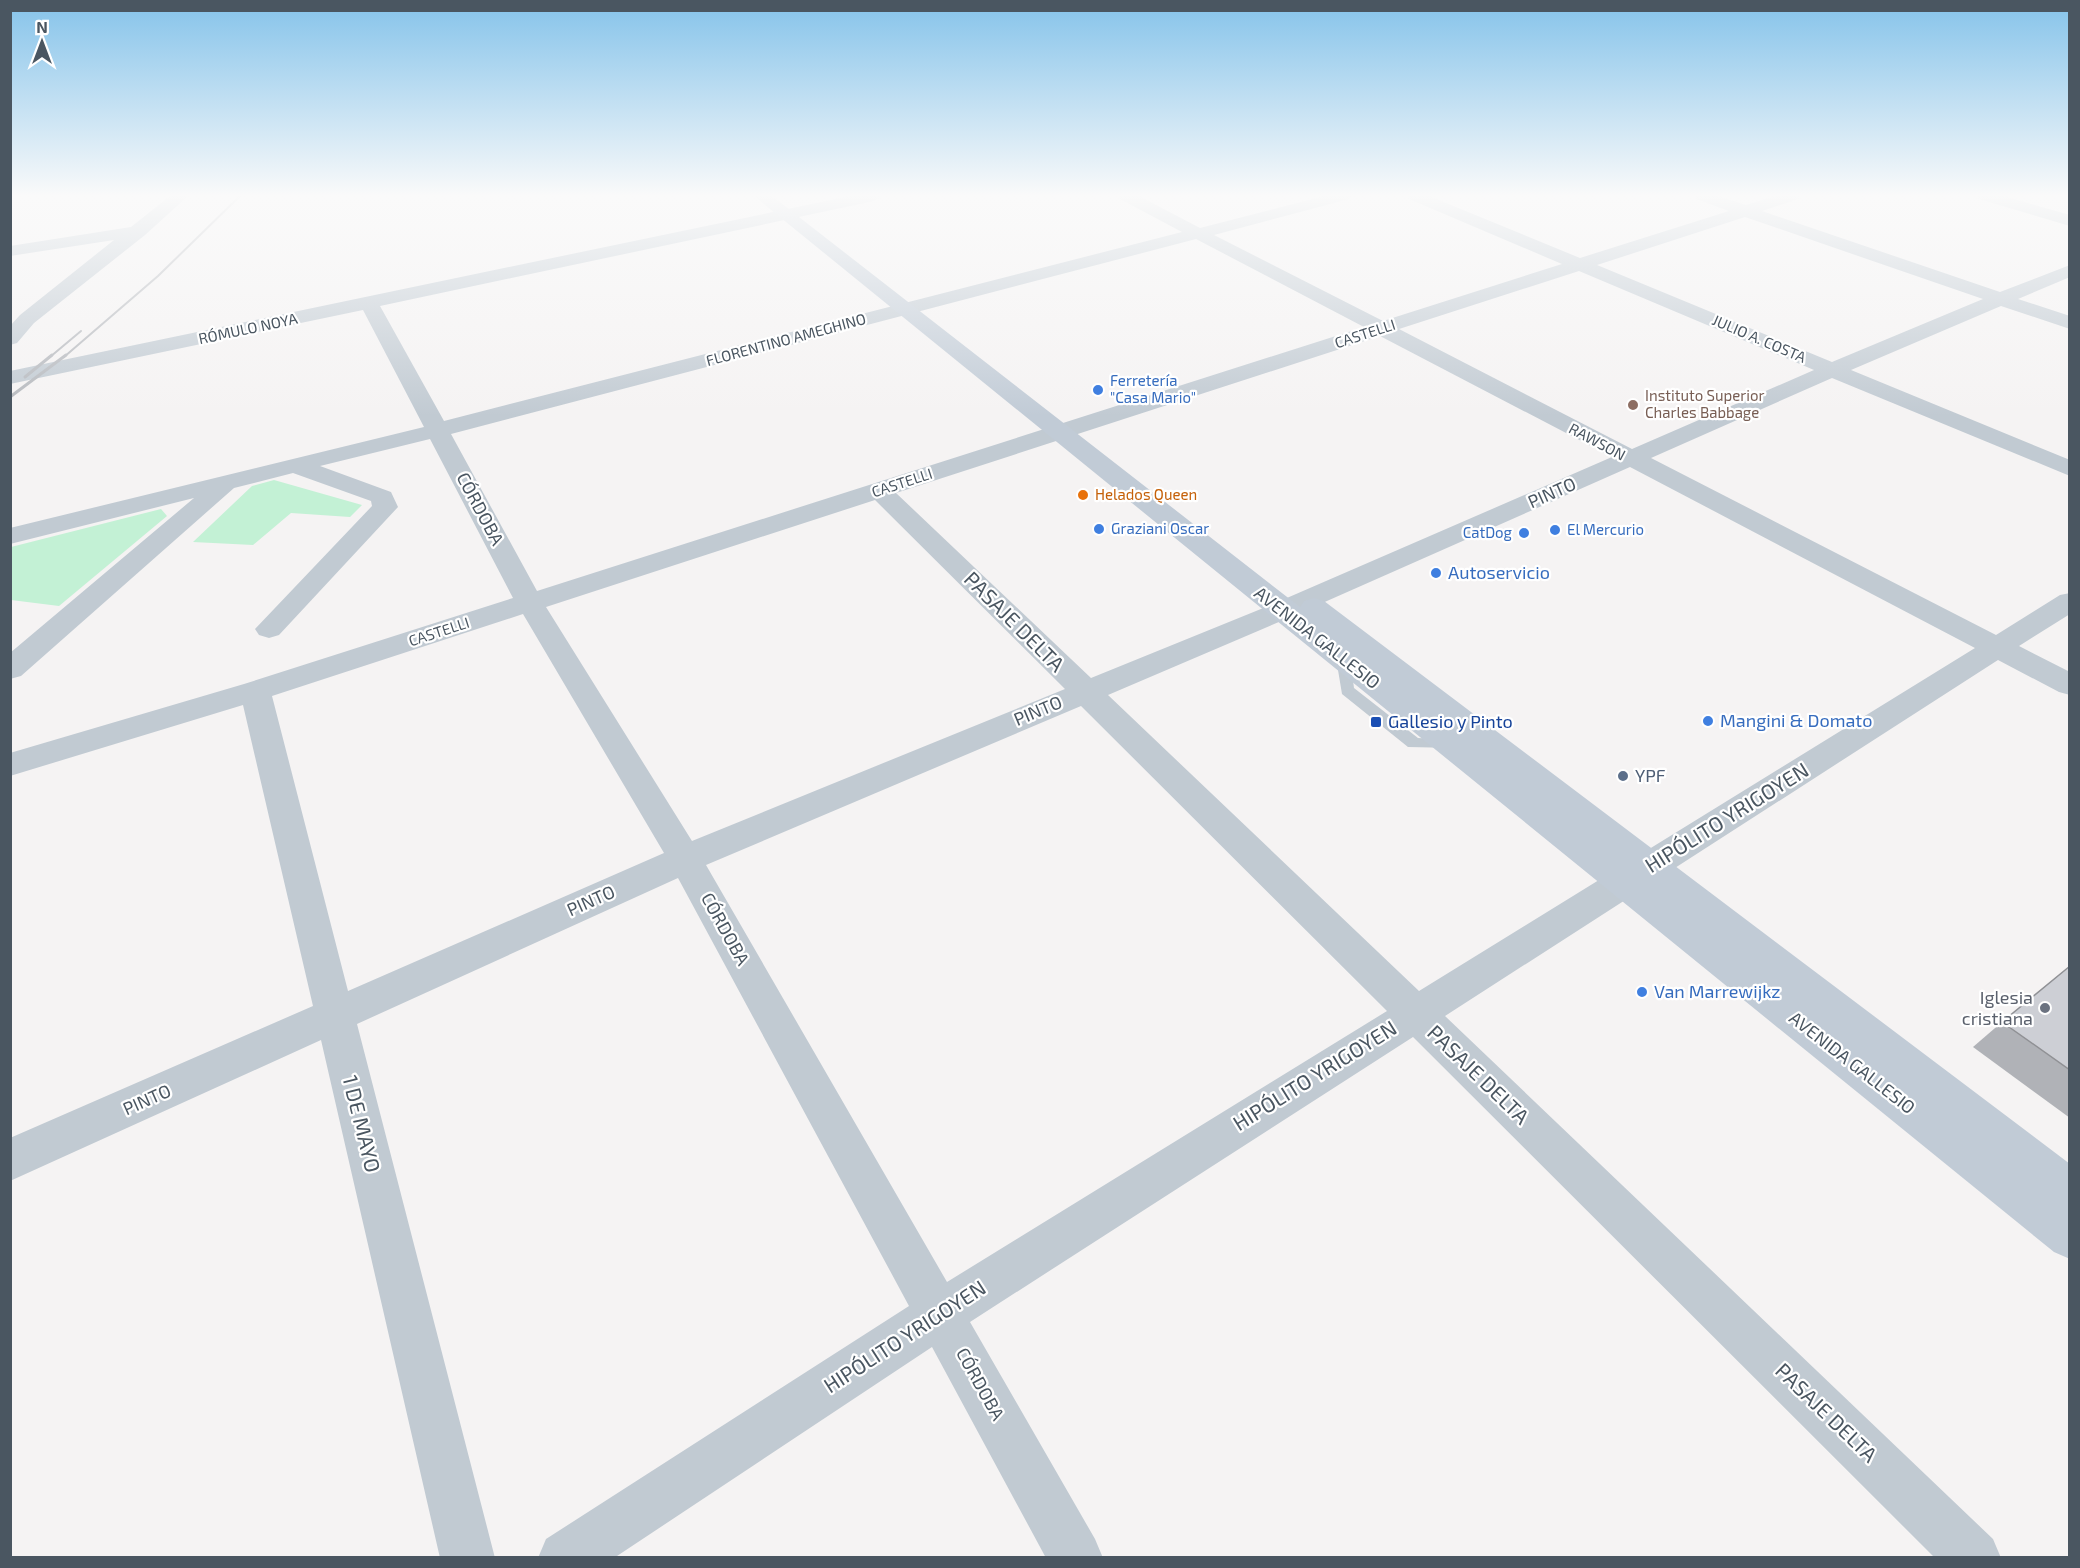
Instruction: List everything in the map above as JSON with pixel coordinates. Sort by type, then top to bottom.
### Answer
[{"type":"main road","name":"AVENIDA GALLESIO","points":[[867,269],[1637,874],[2070,1236]]},
{"type":"main road","name":"AVENIDA GALLESIO","points":[[1294,605],[1343,658],[1451,744],[1637,874],[2070,1192]]},
{"type":"street","points":[[10,339],[19,321],[89,269]]},
{"type":"street","name":"RÓMULO NOYA","points":[[10,378],[369,303],[518,269]]},
{"type":"street","name":"FLORENTINO AMEGHINO","points":[[10,536],[438,430],[1060,269]]},
{"type":"street","name":"RAWSON","points":[[1269,269],[1629,459],[2070,685]]},
{"type":"street","name":"CASTELLI","points":[[10,765],[255,691],[1563,269]]},
{"type":"street","name":"JULIO A. COSTA","points":[[1591,269],[2070,469]]},
{"type":"street","points":[[1913,269],[2070,323]]},
{"type":"street","name":"PINTO","points":[[10,1160],[685,859],[1294,605],[1832,370],[2070,270]]},
{"type":"street","name":"CÓRDOBA","points":[[369,303],[530,603],[685,859],[1076,1557]]},
{"type":"street","points":[[269,629],[385,507],[382,497],[294,465]]},
{"type":"street","points":[[10,669],[229,481]]},
{"type":"street","name":"PASAJE DELTA","points":[[879,490],[1974,1557]]},
{"type":"street","name":"HIPÓLITO YRIGOYEN","points":[[565,1557],[940,1314],[2070,601]]},
{"type":"street","name":"1 DE MAYO","points":[[255,691],[468,1557]]},
{"type":"green space","points":[[274,480],[362,505],[350,517],[291,513],[253,545],[193,542],[252,486]]},
{"type":"green space","points":[[161,509],[167,516],[59,606],[11,600],[11,547]]},
{"type":"building","points":[[2070,966],[2070,1070],[2002,1022]]},
{"type":"railway","points":[[64,357],[165,269]]},
{"type":"railway","points":[[50,357],[81,331]]},
{"type":"railway","points":[[25,377],[52,355]]},
{"type":"railway","points":[[10,397],[66,355]]},
{"type":"place","name":"Ferretería \"Casa Mario\"","points":[[1098,390]]},
{"type":"place","name":"Instituto Superior Charles Babbage","points":[[1633,405]]},
{"type":"place","name":"Helados Queen","points":[[1083,495]]},
{"type":"place","name":"Graziani Oscar","points":[[1099,529]]},
{"type":"place","name":"El Mercurio","points":[[1555,530]]},
{"type":"place","name":"CatDog","points":[[1524,533]]},
{"type":"place","name":"Autoservicio","points":[[1436,573]]},
{"type":"place","name":"Mangini & Domato","points":[[1708,721]]},
{"type":"place","name":"Gallesio y Pinto","points":[[1376,722]]},
{"type":"place","name":"YPF","points":[[1623,776]]},
{"type":"place","name":"Van Marrewijkz","points":[[1642,992]]},
{"type":"place","name":"Iglesia cristiana","points":[[2045,1008]]}]
